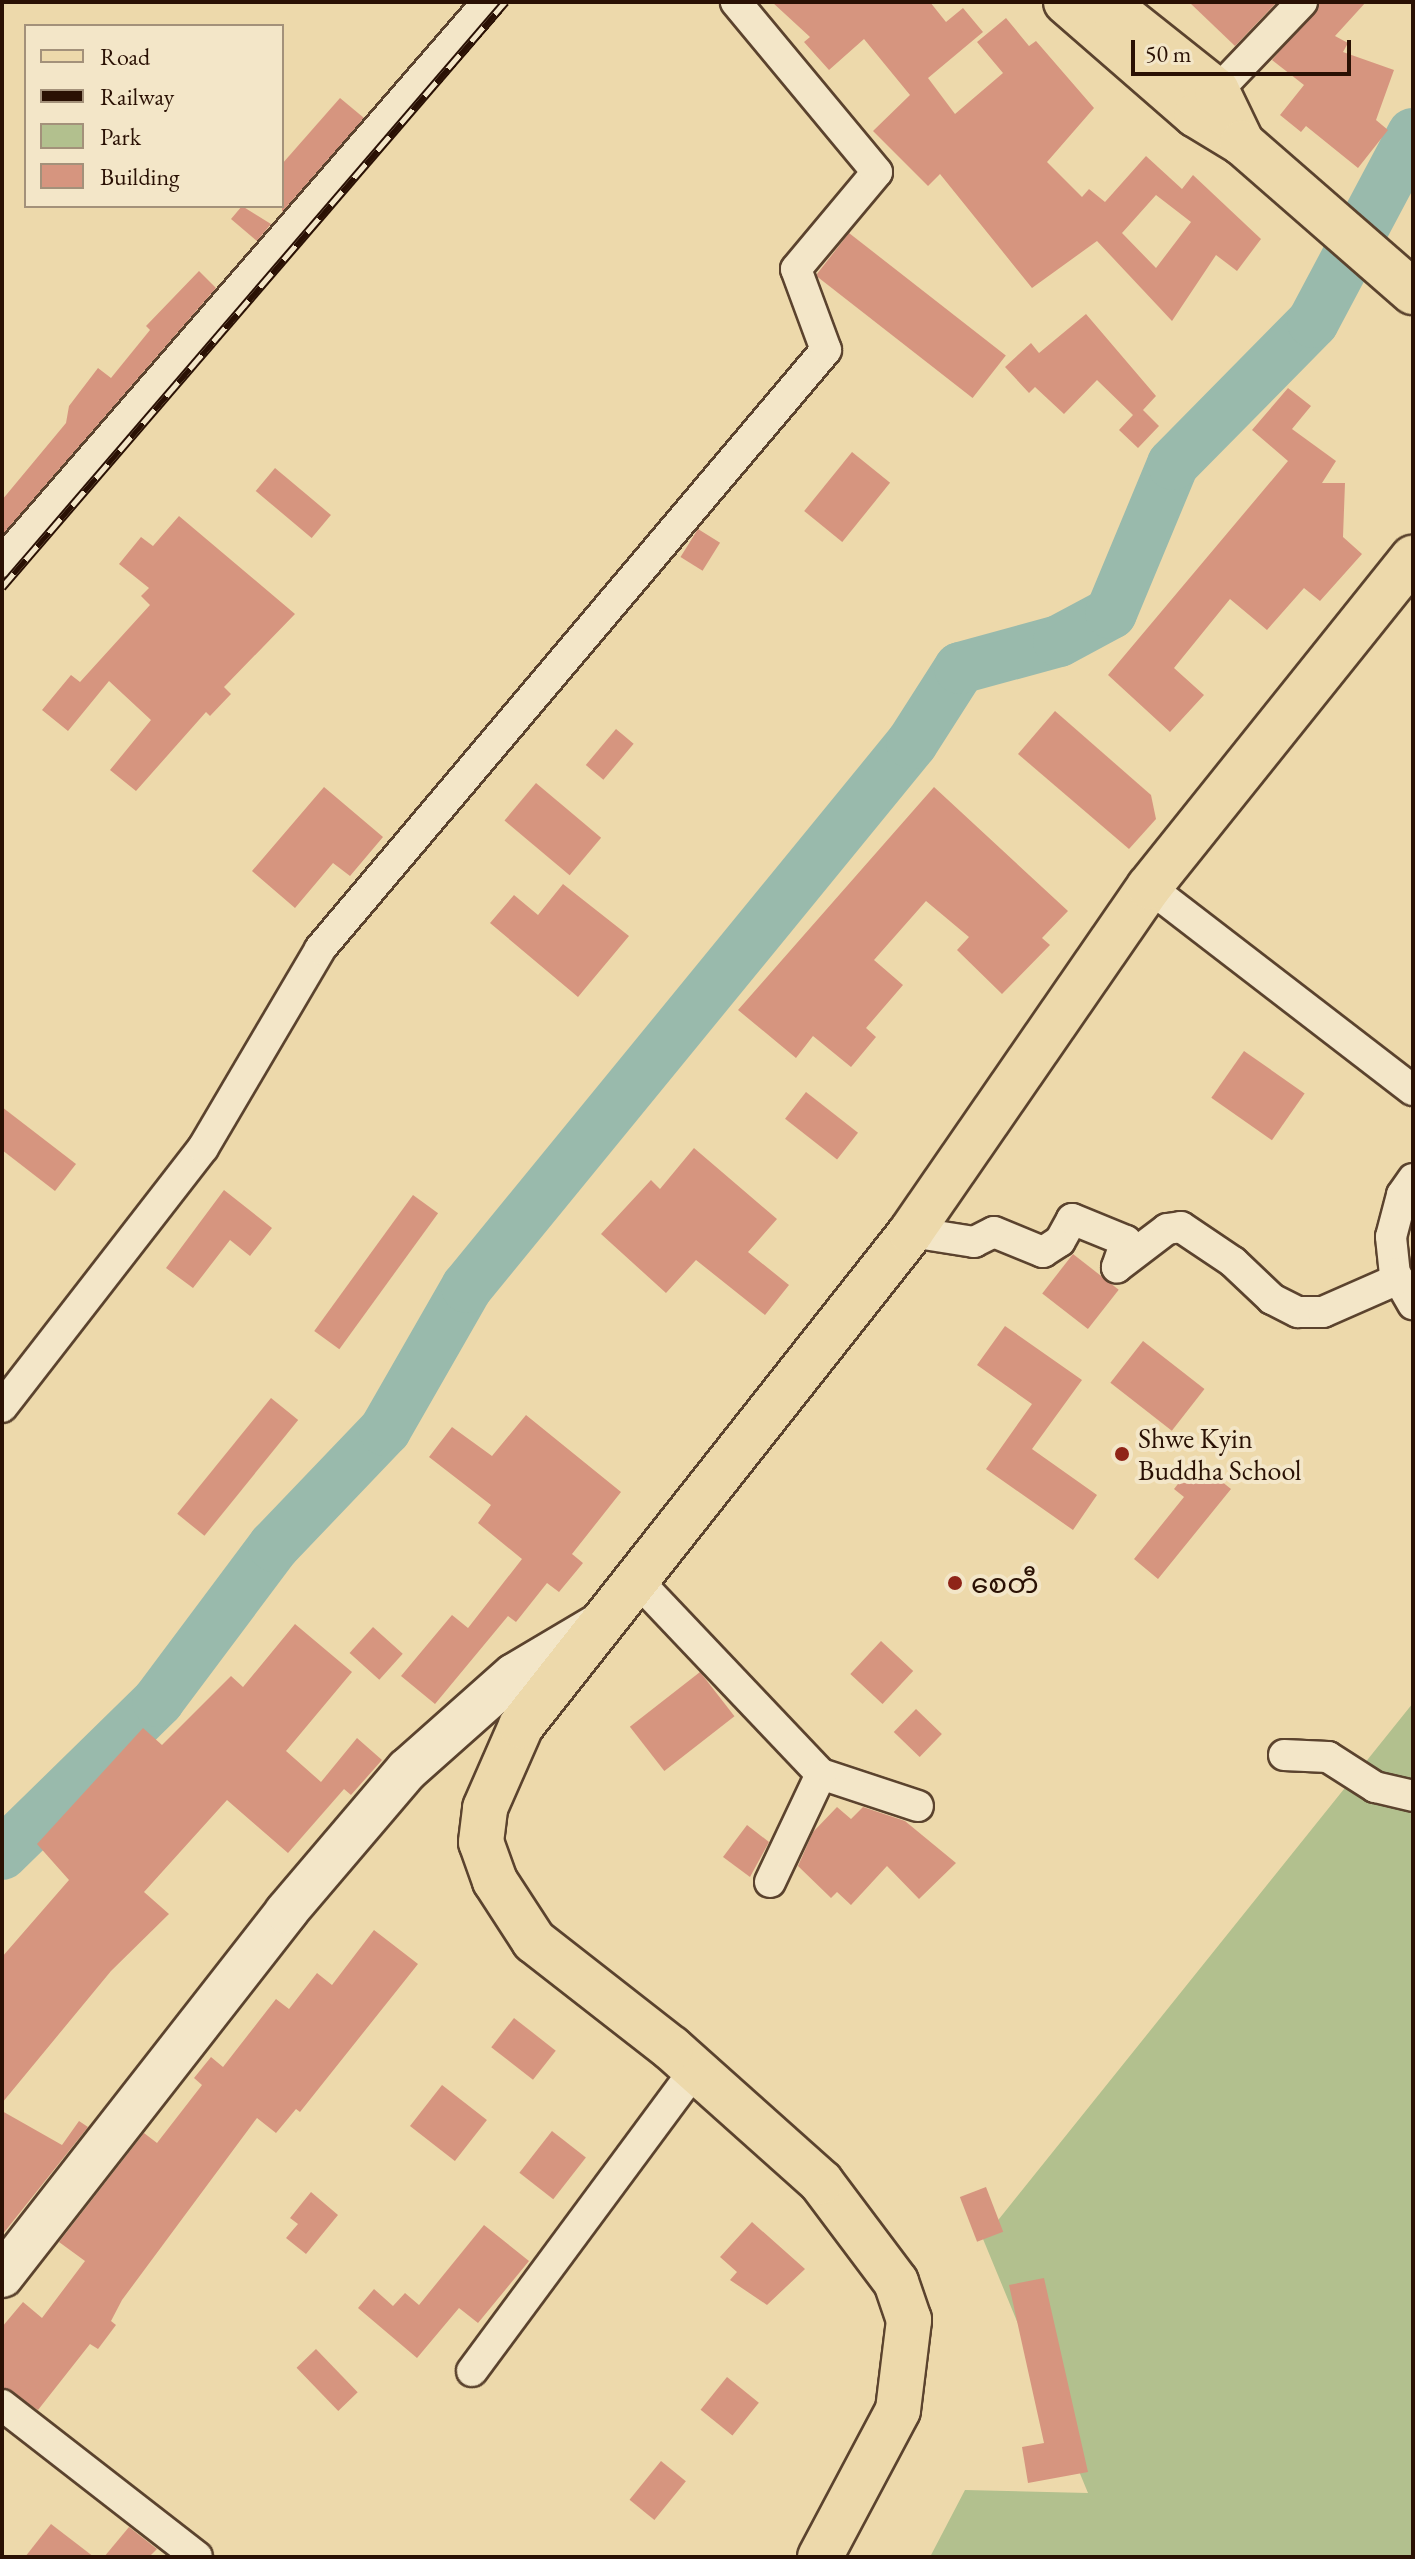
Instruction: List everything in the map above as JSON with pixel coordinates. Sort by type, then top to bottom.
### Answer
[{"type":"main road","points":[[1066,2],[1196,115],[1242,143],[1413,292]]},
{"type":"main road","points":[[1105,2],[1217,91],[1242,143]]},
{"type":"main road","points":[[820,2557],[898,2410],[909,2320],[881,2257],[821,2182],[695,2070],[534,1941],[495,1881],[481,1842],[485,1808],[521,1726],[911,1232],[1149,887],[1413,558]]},
{"type":"street","points":[[2,562],[488,2]]},
{"type":"street","points":[[2,1407],[211,1137],[320,949],[826,350],[796,269],[877,172],[736,2]]},
{"type":"street","points":[[1217,91],[1302,2]]},
{"type":"street","points":[[1149,887],[1413,1090]]},
{"type":"street","points":[[911,1232],[974,1242],[994,1232],[1043,1252],[1060,1241],[1072,1219],[1126,1241],[1117,1267],[1167,1229],[1181,1227],[1233,1262],[1272,1299],[1298,1312],[1323,1312],[1405,1291],[1392,1221],[1413,1179]]},
{"type":"street","points":[[635,1578],[821,1774],[918,1806]]},
{"type":"street","points":[[2,2276],[286,1912],[407,1770],[514,1675],[597,1626]]},
{"type":"street","points":[[1284,1755],[1328,1757],[1375,1787],[1413,1796]]},
{"type":"street","points":[[770,1882],[821,1774]]},
{"type":"street","points":[[472,2371],[695,2070]]},
{"type":"street","points":[[2,2405],[197,2557]]},
{"type":"green space","points":[[1413,1703],[1413,2557],[930,2557],[965,2490],[1088,2493],[983,2239]]},
{"type":"building","points":[[772,2],[930,2],[946,22],[963,8],[983,32],[928,78],[955,114],[1003,73],[977,42],[1006,18],[1029,46],[1036,41],[1094,108],[1047,162],[1082,197],[1089,189],[1105,202],[1146,156],[1182,189],[1193,175],[1261,239],[1237,271],[1216,255],[1172,321],[1097,241],[1032,288],[940,174],[928,186],[873,131],[910,95],[864,39],[829,70],[804,42],[810,37]],"holes":[[[1156,195],[1191,222],[1156,268],[1122,233]]]},
{"type":"building","points":[[1189,2],[1277,2],[1235,46]]},
{"type":"building","points":[[1320,2],[1366,2],[1335,36],[1348,43],[1343,52],[1394,70],[1376,120],[1388,130],[1358,168],[1306,126],[1301,132],[1280,115],[1304,85],[1272,60]]},
{"type":"building","points":[[340,98],[364,118],[282,212],[284,162]]},
{"type":"building","points":[[240,208],[245,208],[271,224],[257,241],[231,219]]},
{"type":"building","points":[[849,233],[1006,356],[973,398],[816,276]]},
{"type":"building","points":[[199,271],[216,288],[2,535],[2,500],[66,423],[69,406],[98,368],[111,378],[150,330],[146,326]]},
{"type":"building","points":[[1086,314],[1156,396],[1143,410],[1159,426],[1138,448],[1119,430],[1133,415],[1097,380],[1064,414],[1035,387],[1029,393],[1005,367],[1031,343],[1039,353]]},
{"type":"building","points":[[1288,388],[1311,406],[1292,429],[1336,461],[1322,483],[1345,483],[1343,537],[1362,554],[1320,601],[1304,588],[1267,630],[1230,599],[1174,668],[1204,695],[1170,732],[1108,675],[1288,461],[1252,430]]},
{"type":"building","points":[[852,452],[890,483],[842,542],[804,511]]},
{"type":"building","points":[[275,468],[331,515],[312,538],[256,491]]},
{"type":"building","points":[[179,516],[295,614],[224,687],[231,694],[210,716],[206,712],[136,791],[110,770],[151,720],[109,681],[68,731],[42,710],[71,675],[80,682],[150,605],[141,596],[149,588],[119,564],[141,537],[153,546]]},
{"type":"building","points":[[698,529],[720,543],[703,571],[681,557]]},
{"type":"building","points":[[1055,711],[1151,795],[1156,819],[1129,849],[1018,754]]},
{"type":"building","points":[[616,729],[634,744],[603,780],[586,765]]},
{"type":"building","points":[[536,783],[601,838],[570,875],[505,821]]},
{"type":"building","points":[[324,787],[383,837],[350,876],[333,863],[295,908],[252,871]]},
{"type":"building","points":[[934,787],[1068,911],[1042,938],[1050,945],[1002,994],[957,950],[969,937],[926,901],[874,960],[903,985],[866,1028],[876,1037],[851,1067],[813,1036],[796,1058],[738,1010]]},
{"type":"building","points":[[563,884],[629,936],[578,997],[490,923],[514,895],[538,915]]},
{"type":"building","points":[[1244,1051],[1305,1093],[1272,1140],[1211,1098]]},
{"type":"building","points":[[806,1092],[858,1133],[837,1159],[785,1119]]},
{"type":"building","points":[[2,1107],[76,1164],[55,1191],[2,1150]]},
{"type":"building","points":[[694,1148],[777,1219],[748,1252],[789,1285],[765,1315],[696,1260],[666,1293],[601,1234],[651,1180],[660,1189]]},
{"type":"building","points":[[224,1190],[272,1228],[250,1256],[230,1240],[193,1288],[166,1268]]},
{"type":"building","points":[[413,1195],[438,1213],[339,1349],[314,1331]]},
{"type":"building","points":[[1073,1254],[1119,1290],[1088,1329],[1042,1293]]},
{"type":"building","points":[[1005,1326],[1082,1380],[1032,1449],[1097,1495],[1073,1530],[986,1469],[1032,1404],[977,1365]]},
{"type":"building","points":[[1143,1341],[1204,1389],[1172,1431],[1110,1383]]},
{"type":"building","points":[[271,1398],[298,1420],[204,1536],[177,1514]]},
{"type":"building","points":[[526,1415],[621,1492],[572,1554],[583,1563],[559,1592],[547,1583],[516,1622],[508,1616],[435,1704],[401,1676],[452,1615],[468,1628],[522,1559],[478,1523],[491,1505],[429,1457],[452,1427],[492,1456]]},
{"type":"building","points":[[1196,1461],[1231,1489],[1158,1579],[1134,1559],[1184,1497],[1174,1489]]},
{"type":"building","points":[[295,1624],[352,1672],[286,1751],[321,1782],[357,1738],[382,1760],[351,1795],[344,1789],[288,1853],[227,1800],[144,1892],[169,1914],[111,1971],[2,2103],[2,1957],[69,1880],[37,1844],[143,1728],[162,1745],[231,1676],[243,1687]]},
{"type":"building","points":[[373,1627],[403,1654],[379,1680],[350,1653]]},
{"type":"building","points":[[881,1641],[913,1671],[882,1704],[850,1674]]},
{"type":"building","points":[[700,1672],[734,1716],[664,1771],[630,1727]]},
{"type":"building","points":[[916,1709],[942,1734],[920,1757],[894,1732]]},
{"type":"building","points":[[837,1807],[851,1819],[863,1807],[905,1821],[956,1863],[919,1899],[887,1866],[851,1905],[837,1892],[831,1898],[798,1866],[813,1832]]},
{"type":"building","points":[[747,1825],[769,1842],[750,1877],[723,1857]]},
{"type":"building","points":[[374,1930],[418,1964],[300,2112],[296,2109],[276,2133],[257,2118],[122,2300],[111,2321],[116,2325],[98,2349],[90,2344],[38,2410],[2,2387],[2,2327],[23,2302],[42,2318],[85,2261],[59,2242],[144,2133],[157,2143],[202,2085],[194,2078],[211,2057],[223,2067],[276,1999],[289,2009],[317,1973],[332,1985]]},
{"type":"building","points":[[514,2018],[556,2051],[533,2080],[491,2047]]},
{"type":"building","points":[[442,2085],[487,2120],[455,2161],[410,2126]]},
{"type":"building","points":[[2,2111],[62,2145],[79,2121],[88,2127],[2,2235]]},
{"type":"building","points":[[552,2131],[586,2157],[553,2199],[519,2173]]},
{"type":"building","points":[[986,2187],[1003,2232],[977,2242],[960,2197]]},
{"type":"building","points":[[311,2192],[338,2215],[306,2254],[286,2238],[298,2224],[290,2218]]},
{"type":"building","points":[[752,2222],[805,2269],[767,2305],[730,2280],[737,2272],[720,2257]]},
{"type":"building","points":[[484,2225],[529,2261],[478,2323],[459,2308],[417,2358],[358,2308],[374,2289],[393,2306],[405,2293],[419,2305]]},
{"type":"building","points":[[1044,2278],[1088,2472],[1028,2483],[1022,2447],[1044,2443],[1009,2285]]},
{"type":"building","points":[[316,2349],[358,2392],[338,2411],[297,2368]]},
{"type":"building","points":[[727,2377],[759,2403],[732,2435],[701,2410]]},
{"type":"building","points":[[661,2461],[686,2481],[654,2520],[630,2500]]},
{"type":"building","points":[[51,2524],[94,2557],[25,2557]]},
{"type":"building","points":[[129,2527],[157,2549],[149,2557],[104,2557]]},
{"type":"waterway","points":[[2,1854],[158,1701],[274,1546],[385,1430],[467,1287],[912,743],[960,668],[1059,641],[1111,613],[1173,464],[1313,322],[1413,134]]},
{"type":"railway","points":[[2,587],[505,2]]},
{"type":"place","name":"Shwe Kyin Buddha School","points":[[1122,1454]]},
{"type":"place","name":"စေတီ","points":[[955,1583]]}]
